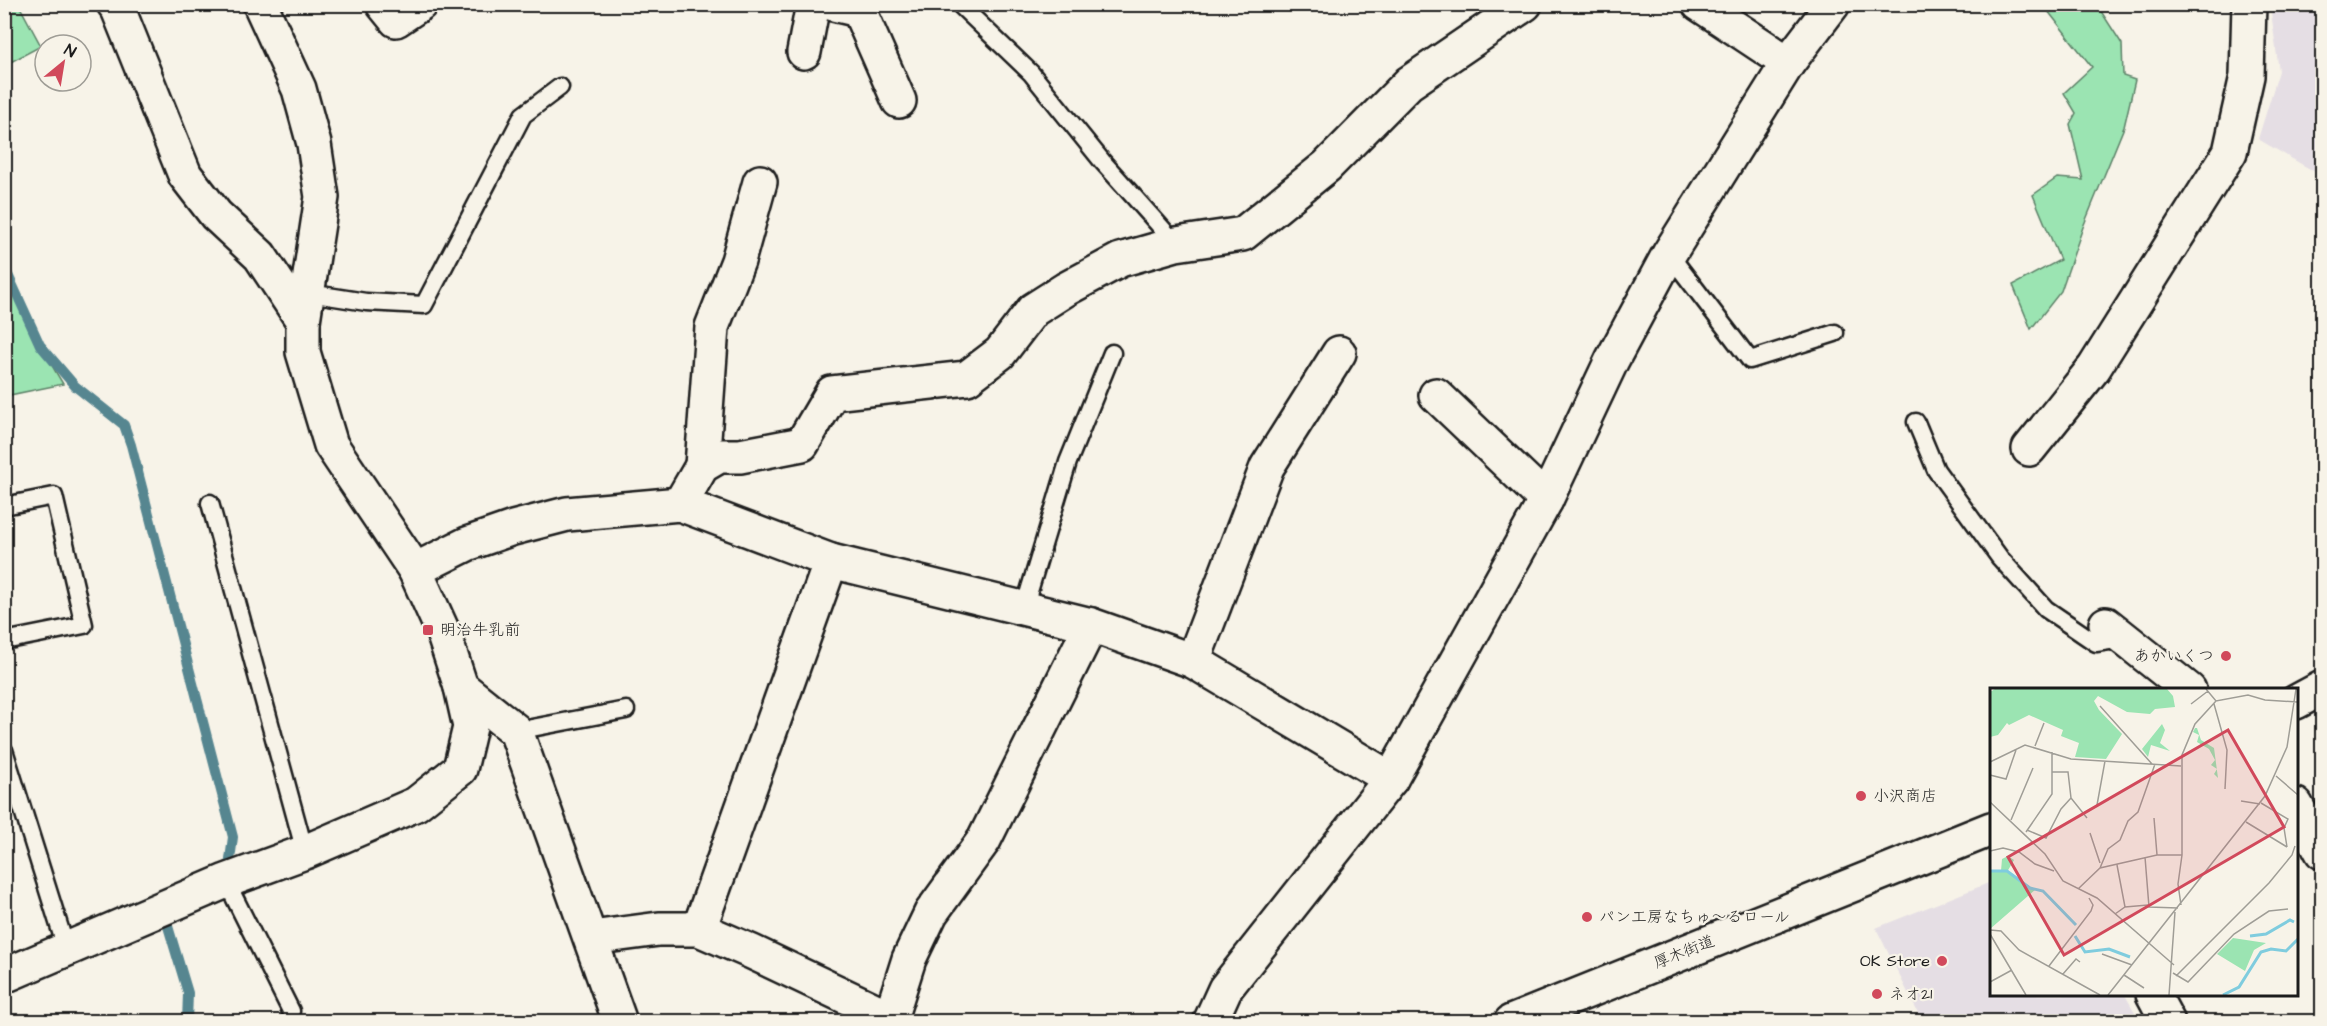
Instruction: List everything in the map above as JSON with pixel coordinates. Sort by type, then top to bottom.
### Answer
[{"type":"street","points":[[114,4],[185,175],[216,215],[260,256],[306,307]]},
{"type":"street","points":[[4,976],[67,951],[226,881],[305,852],[416,804],[460,769],[470,727],[461,687],[443,632],[416,570],[331,445],[303,352],[306,307],[322,197],[314,144],[299,89],[260,4]]},
{"type":"street","points":[[384,4],[396,20],[420,4]]},
{"type":"street","points":[[804,52],[813,4]]},
{"type":"street","points":[[833,4],[859,10],[899,101]]},
{"type":"street","points":[[702,466],[719,456],[740,456],[802,444],[832,393],[967,378],[1000,353],[1033,310],[1120,260],[1176,244],[1243,234],[1327,166],[1409,83],[1525,4]]},
{"type":"street","points":[[1699,4],[1788,63]]},
{"type":"street","points":[[1210,1022],[1225,989],[1391,779],[1546,500],[1611,360],[1669,254],[1788,63],[1833,4]]},
{"type":"street","points":[[2029,449],[2094,368],[2230,152],[2247,76],[2249,4]]},
{"type":"street","points":[[680,504],[702,466],[712,327],[738,261],[760,182]]},
{"type":"street","points":[[1193,661],[1267,467],[1339,353]]},
{"type":"street","points":[[1436,394],[1546,500]]},
{"type":"street","points":[[416,570],[468,544],[513,528],[567,514],[680,504],[831,561],[1090,625],[1193,661],[1391,779]]},
{"type":"street","points":[[699,929],[831,561]]},
{"type":"street","points":[[591,938],[659,929],[699,929],[752,952],[889,1019],[909,959],[931,912],[984,840],[1090,625]]},
{"type":"street","points":[[2116,631],[2186,688]]},
{"type":"street","points":[[461,687],[516,730],[620,1022]]},
{"type":"street","points":[[2297,701],[2322,688]]},
{"type":"street","points":[[2297,808],[2322,852]]},
{"type":"street","name":"厚木街道","points":[[1510,1022],[1990,830]]},
{"type":"street","points":[[2154,996],[2168,1022]]},
{"type":"lane","points":[[959,4],[1031,73],[1102,161],[1176,244]]},
{"type":"lane","points":[[306,307],[366,302],[424,305],[523,115],[560,87]]},
{"type":"lane","points":[[1669,254],[1750,360],[1835,333]]},
{"type":"lane","points":[[1024,608],[1068,462],[1112,353]]},
{"type":"lane","points":[[1916,422],[1936,470],[2000,558],[2046,609],[2096,643],[2116,631]]},
{"type":"lane","points":[[4,506],[54,496],[84,625],[4,641]]},
{"type":"lane","points":[[210,503],[305,852]]},
{"type":"lane","points":[[516,730],[626,710]]},
{"type":"lane","points":[[4,750],[67,951]]},
{"type":"lane","points":[[226,881],[291,1011]]},
{"type":"shaded area","points":[[2270,5],[2322,5],[2322,176],[2258,139],[2279,71]]},
{"type":"shaded area","name":"OK Store","points":[[1990,882],[1990,996],[2126,996],[2140,1021],[1922,1021],[1876,928]]},
{"type":"green space","points":[[5,4],[19,5],[34,33],[33,50],[5,65]]},
{"type":"green space","points":[[2046,4],[2097,5],[2122,44],[2123,76],[2135,80],[2124,127],[2083,227],[2061,291],[2031,329],[2013,285],[2060,260],[2033,195],[2057,178],[2083,180],[2070,124],[2076,113],[2064,93],[2092,67],[2044,6]]},
{"type":"green space","points":[[5,272],[36,339],[63,384],[5,396]]},
{"type":"waterway","points":[[4,266],[40,345],[75,386],[124,425],[233,837],[228,875]]},
{"type":"waterway","points":[[167,923],[188,993],[187,1022]]},
{"type":"place","name":"明治牛乳前","points":[[428,630]]},
{"type":"place","name":"あかいくつ","points":[[2226,656]]},
{"type":"place","name":"小沢商店","points":[[1861,796]]},
{"type":"place","name":"パン工房なちゅ～るロール","points":[[1587,917]]},
{"type":"place","name":"OK Store","points":[[1942,961]]},
{"type":"place","name":"ネオ21","points":[[1877,994]]}]
